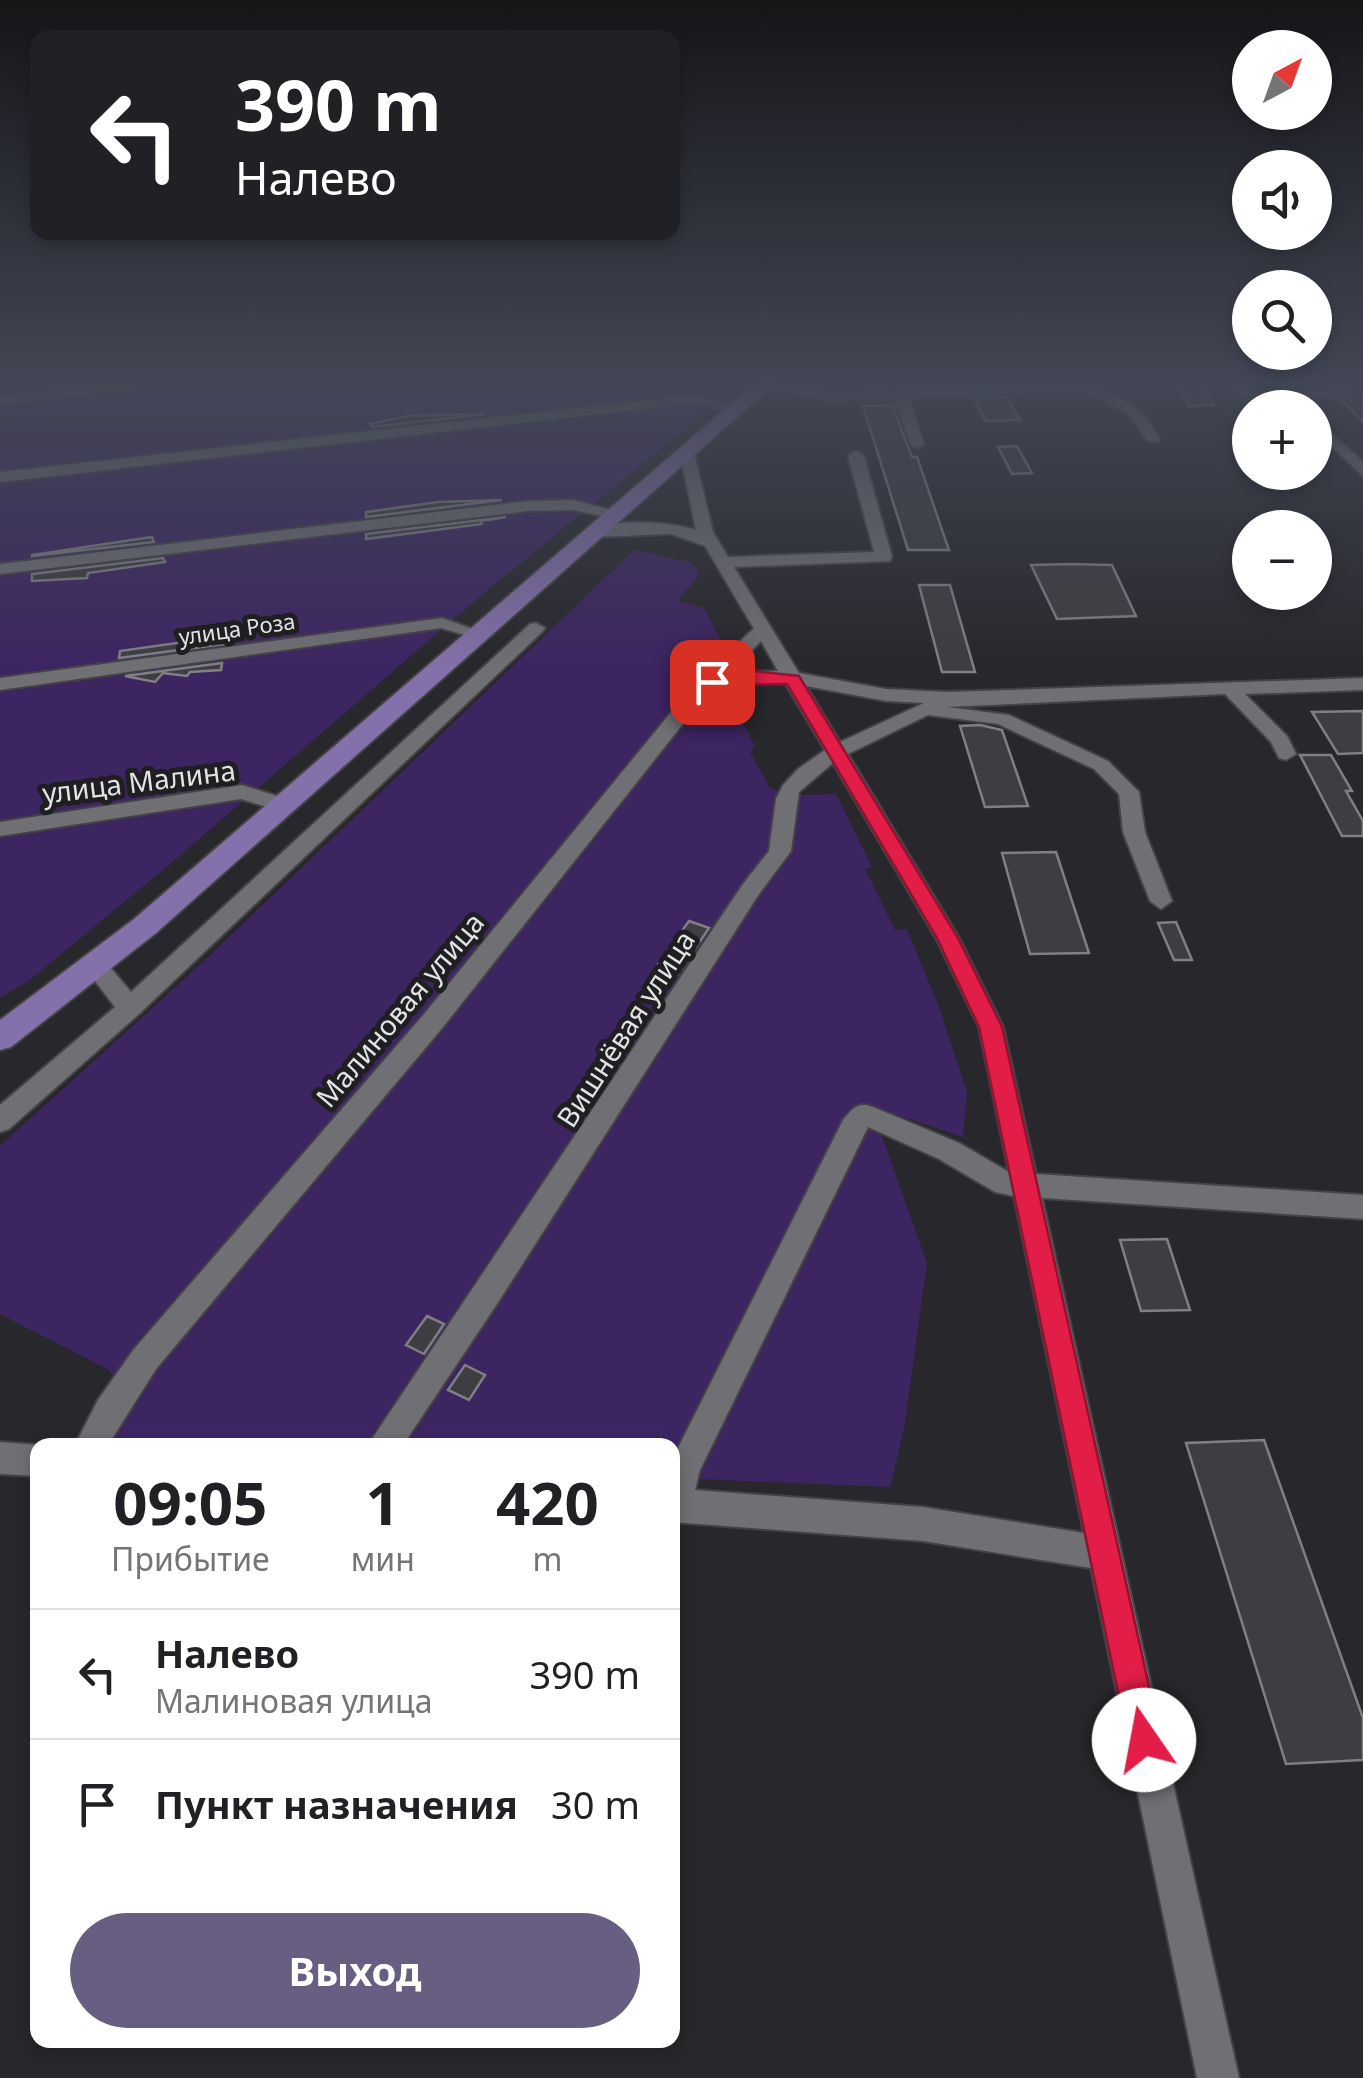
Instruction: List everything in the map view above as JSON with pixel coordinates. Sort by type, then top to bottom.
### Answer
[{"type":"main road","points":[[0,1038],[96,966],[662,475]]},
{"type":"street","points":[[692,475],[705,532],[947,938],[991,1027],[1218,2078]]},
{"type":"street","points":[[723,562],[884,558],[861,475]]},
{"type":"street","points":[[0,569],[528,506],[573,505],[618,514]]},
{"type":"street","points":[[597,532],[661,527],[682,530],[712,543]]},
{"type":"street","name":"улица Роза","points":[[0,684],[442,623],[478,634]]},
{"type":"street","points":[[0,1122],[130,1008],[536,628]]},
{"type":"street","name":"Малиновая улица","points":[[94,1438],[145,1358],[434,1020],[702,688],[764,630]]},
{"type":"street","points":[[712,682],[754,676],[793,679],[937,704],[1002,719],[1102,765],[1129,792],[1134,832],[1162,901]]},
{"type":"street","points":[[937,704],[1363,684]]},
{"type":"street","points":[[1228,688],[1280,740],[1286,754]]},
{"type":"street","points":[[404,699],[446,710]]},
{"type":"street","name":"Вишнёвая улица","points":[[389,1438],[498,1279],[751,889],[776,859],[782,844],[785,803],[795,782],[837,753],[937,704]]},
{"type":"street","name":"улица Малина","points":[[0,828],[242,792],[283,805]]},
{"type":"street","points":[[96,966],[130,1008]]},
{"type":"street","points":[[680,1483],[852,1128],[864,1114],[949,1151],[1005,1184],[1363,1207]]},
{"type":"street","points":[[0,1458],[30,1460]]},
{"type":"street","points":[[680,1507],[923,1524],[1104,1552]]},
{"type":"shaded area","points":[[0,475],[629,475],[479,597],[170,864],[30,980],[0,998]]},
{"type":"shaded area","points":[[634,550],[690,562],[700,573],[678,601],[704,608],[729,656],[724,689],[755,746],[750,752],[770,788],[796,795],[836,794],[872,867],[865,869],[895,930],[907,929],[939,1007],[967,1092],[963,1137],[879,1109],[879,1128],[927,1263],[904,1429],[890,1487],[680,1478],[680,1438],[76,1438],[115,1380],[109,1370],[0,1314],[0,1146],[201,964]]},
{"type":"building","points":[[885,475],[923,475],[949,550],[908,550]]},
{"type":"building","points":[[502,500],[366,517],[366,512],[438,502]]},
{"type":"building","points":[[506,517],[481,521],[482,524],[366,539],[366,534]]},
{"type":"building","points":[[152,537],[154,542],[32,556],[32,555]]},
{"type":"building","points":[[163,558],[165,562],[88,573],[87,578],[32,581],[32,574]]},
{"type":"building","points":[[1031,565],[1112,565],[1136,616],[1057,619]]},
{"type":"building","points":[[919,585],[950,585],[975,672],[942,672]]},
{"type":"building","points":[[226,636],[224,644],[119,658],[120,651]]},
{"type":"building","points":[[222,663],[221,670],[190,672],[187,676],[163,673],[155,682],[125,676]]},
{"type":"building","points":[[1363,711],[1363,753],[1338,754],[1312,712]]},
{"type":"building","points":[[960,726],[1002,730],[1028,806],[985,807]]},
{"type":"building","points":[[1300,755],[1331,755],[1352,791],[1346,791],[1363,821],[1363,836],[1342,836]]},
{"type":"building","points":[[1056,852],[1089,953],[1030,954],[1002,853]]},
{"type":"building","points":[[689,921],[709,928],[678,974],[657,966]]},
{"type":"building","points":[[1176,922],[1192,960],[1174,960],[1158,923]]},
{"type":"building","points":[[1167,1239],[1190,1310],[1141,1311],[1120,1240]]},
{"type":"building","points":[[427,1316],[444,1324],[424,1354],[406,1345]]},
{"type":"building","points":[[465,1365],[485,1375],[469,1400],[448,1390]]},
{"type":"building","points":[[1264,1440],[1363,1718],[1363,1760],[1286,1764],[1186,1443]]},
{"type":"route","points":[[712,682],[754,676],[793,679],[947,938],[991,1027],[1144,1740]]}]
